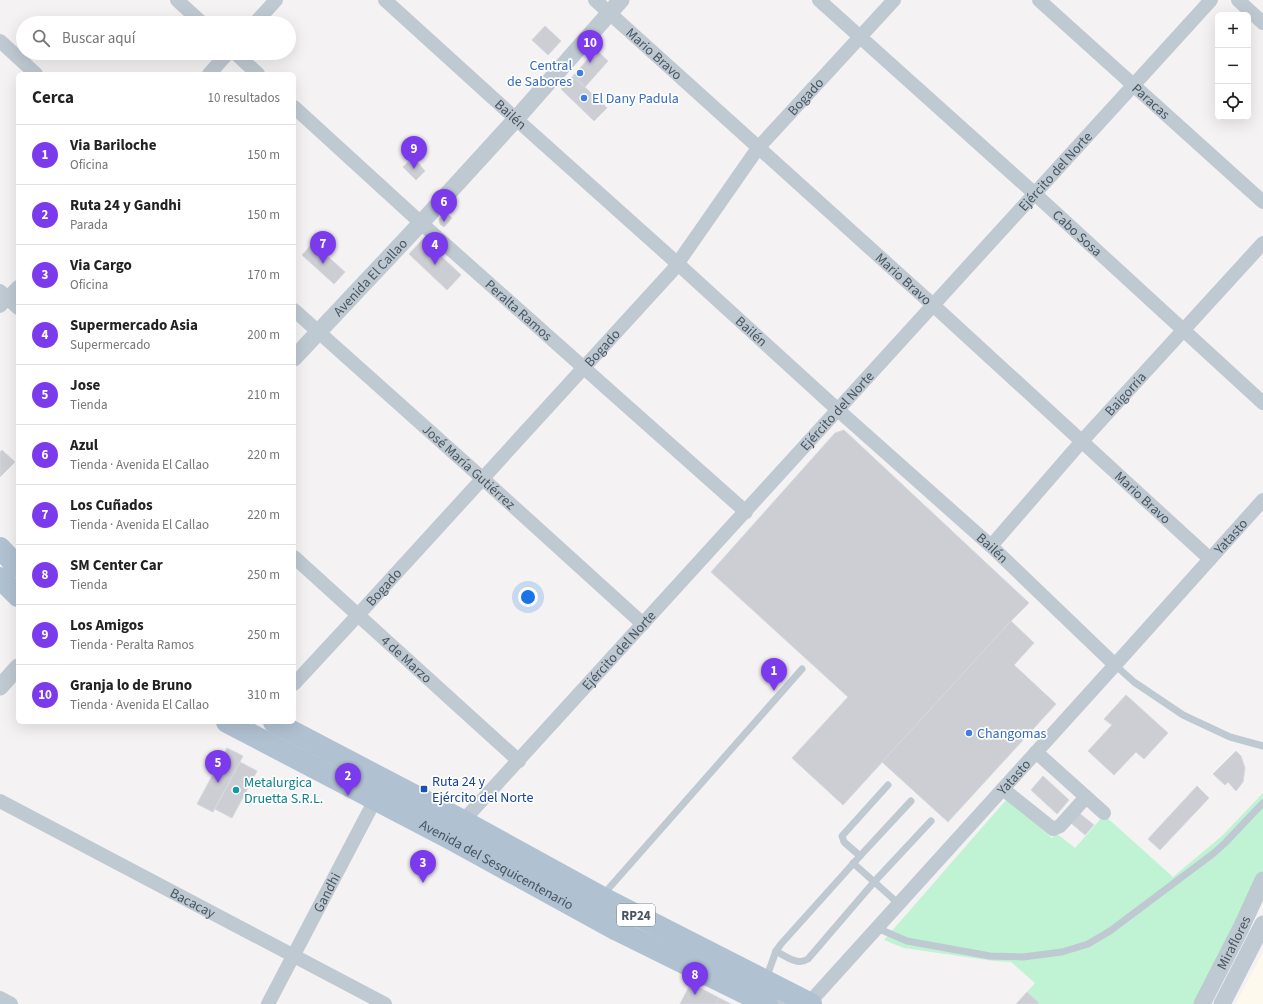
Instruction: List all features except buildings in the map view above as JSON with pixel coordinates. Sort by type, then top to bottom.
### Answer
[{"type":"main road","points":[[0,548],[16,565]]},
{"type":"main road","points":[[0,578],[16,594]]},
{"type":"main road","name":"Avenida del Sesquicentenario","points":[[231,724],[375,800],[596,906]]},
{"type":"main road","name":"Avenida del Sesquicentenario","points":[[278,724],[463,821],[596,906],[624,933],[768,996],[810,1004]]},
{"type":"street","points":[[177,0],[194,16]]},
{"type":"street","points":[[261,16],[276,0]]},
{"type":"street","name":"Bailén","points":[[385,0],[838,410],[991,546],[1116,665]]},
{"type":"street","name":"Mario Bravo","points":[[595,0],[933,305],[1210,559]]},
{"type":"street","name":"Avenida El Callao","points":[[296,356],[421,223],[516,119],[621,0]]},
{"type":"street","name":"Cabo Sosa","points":[[819,0],[1035,194],[1263,403]]},
{"type":"street","name":"Bogado","points":[[296,682],[678,264],[758,148],[894,0]]},
{"type":"street","name":"Paracas","points":[[1039,0],[1263,202]]},
{"type":"street","name":"Ejército del Norte","points":[[463,821],[1211,0]]},
{"type":"street","points":[[1238,0],[1263,23]]},
{"type":"street","points":[[0,41],[16,56]]},
{"type":"street","points":[[21,60],[34,72]]},
{"type":"street","points":[[211,72],[222,60]]},
{"type":"street","points":[[243,60],[256,72]]},
{"type":"street","name":"Peralta Ramos","points":[[296,109],[421,223],[746,512]]},
{"type":"street","name":"Baigorria","points":[[991,546],[1082,441],[1263,243]]},
{"type":"street","points":[[6,301],[16,289]]},
{"type":"street","name":"José María Gutiérrez","points":[[296,312],[643,624]]},
{"type":"street","name":"Yatasto","points":[[810,1004],[1263,500]]},
{"type":"street","name":"4 de Marzo","points":[[296,559],[519,761]]},
{"type":"street","points":[[0,687],[16,669]]},
{"type":"street","points":[[1036,752],[1104,813]]},
{"type":"street","name":"Gandhi","points":[[268,1004],[375,800],[388,782]]},
{"type":"street","points":[[1003,789],[1053,829],[1060,826],[1086,797]]},
{"type":"street","name":"Bacacay","points":[[0,801],[385,1004]]},
{"type":"street","name":"Miraflores","points":[[1202,1004],[1241,928],[1263,880]]},
{"type":"street","name":"Miraflores","points":[[1222,1004],[1263,924]]},
{"type":"street","points":[[0,998],[11,1004]]},
{"type":"lane","points":[[1116,665],[1134,682],[1183,715],[1230,737],[1263,746]]},
{"type":"lane","points":[[596,906],[802,670]]},
{"type":"lane","points":[[860,856],[844,842],[842,836],[888,785]]},
{"type":"lane","points":[[768,996],[776,951],[853,863],[911,801]]},
{"type":"lane","points":[[877,928],[907,942],[990,956],[1039,955],[1062,952],[1076,948],[1088,944],[1110,931],[1214,853],[1263,803]]},
{"type":"lane","points":[[776,951],[798,962],[804,962],[808,959],[874,882],[931,821]]},
{"type":"lane","points":[[853,863],[899,904]]},
{"type":"shaded area","points":[[1263,952],[1263,1004],[1235,1004],[1240,995]]},
{"type":"green space","points":[[1263,793],[1263,871],[1194,1004],[1038,1004],[1027,992],[1035,983],[1011,962],[994,961],[904,948],[884,940],[1007,799],[1052,838],[1056,833],[1075,848],[1104,815],[1173,877],[1223,835]]},
{"type":"place","name":"Granja lo de Bruno","points":[[590,63]]},
{"type":"place","name":"Central de Sabores","points":[[580,73]]},
{"type":"place","name":"El Dany Padula","points":[[584,98]]},
{"type":"place","name":"Los Amigos","points":[[414,169]]},
{"type":"place","name":"Azul","points":[[444,222]]},
{"type":"place","name":"Los Cuñados","points":[[323,264]]},
{"type":"place","name":"Supermercado Asia","points":[[435,265]]},
{"type":"place","name":"Via Bariloche","points":[[774,691]]},
{"type":"place","name":"Changomas","points":[[969,733]]},
{"type":"place","name":"Jose","points":[[218,783]]},
{"type":"place","name":"Ruta 24 y Ejército del Norte","points":[[424,789]]},
{"type":"place","name":"Metalurgica Druetta S.R.L.","points":[[236,790]]},
{"type":"place","name":"Ruta 24 y Gandhi","points":[[348,796]]},
{"type":"place","name":"Via Cargo","points":[[423,883]]},
{"type":"place","name":"SM Center Car","points":[[695,995]]}]
